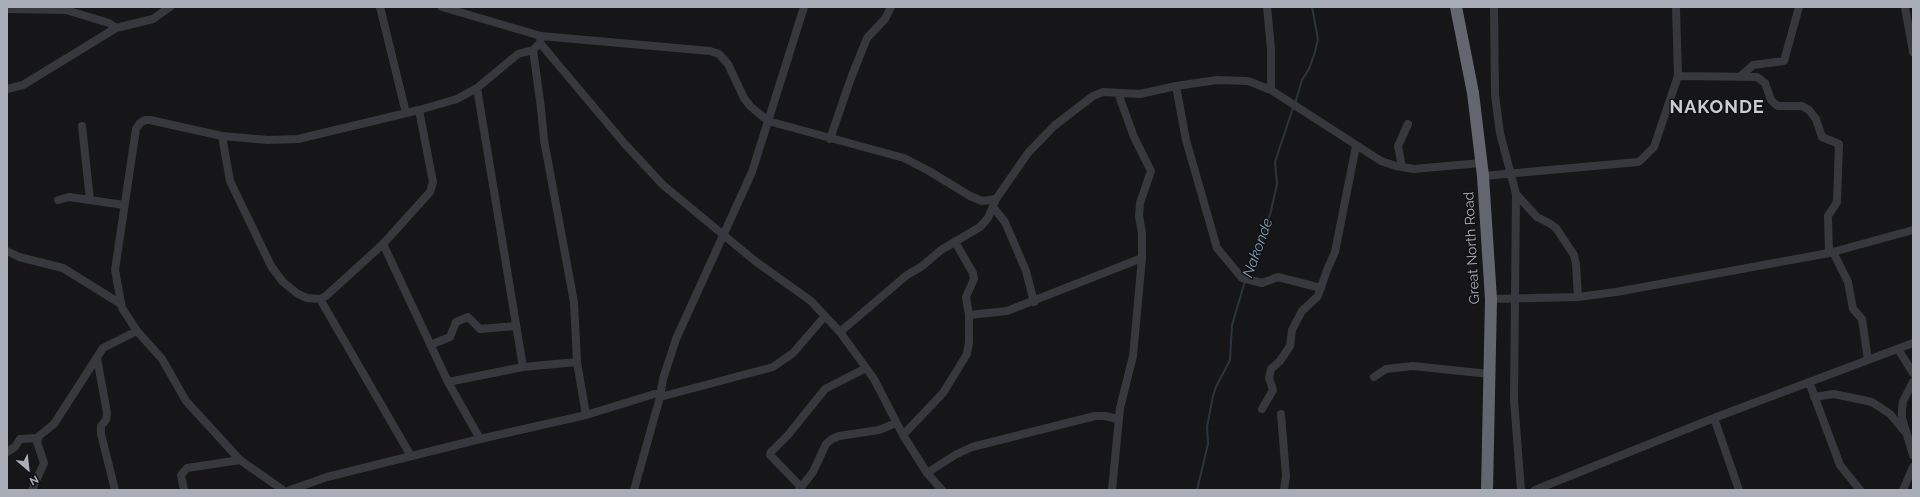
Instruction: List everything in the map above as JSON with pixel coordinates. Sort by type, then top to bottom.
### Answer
[{"type":"highway","name":"Great North Road","points":[[1456,7],[1473,93],[1483,176],[1491,299],[1487,490]]},
{"type":"street","points":[[7,89],[23,85],[116,28],[151,20],[170,7]]},
{"type":"street","points":[[380,7],[406,113]]},
{"type":"street","points":[[442,7],[464,10],[540,39],[710,51],[719,54],[728,64],[744,98],[750,106],[768,121],[904,158],[929,171],[970,196],[982,201],[996,199]]},
{"type":"street","points":[[634,490],[663,379],[676,338],[752,172],[804,7]]},
{"type":"street","points":[[830,139],[851,78],[868,38],[885,19],[890,7]]},
{"type":"street","points":[[1267,7],[1271,49],[1271,90]]},
{"type":"street","points":[[1494,7],[1495,95],[1502,138],[1516,194],[1514,400],[1522,490]]},
{"type":"street","points":[[1483,176],[1638,162],[1641,160],[1654,147],[1678,76],[1676,50],[1676,7]]},
{"type":"street","points":[[1741,76],[1753,65],[1784,61],[1799,7]]},
{"type":"street","points":[[1905,7],[1913,52]]},
{"type":"street","points":[[7,9],[66,9],[109,23],[116,28]]},
{"type":"street","points":[[540,39],[533,50],[542,108],[544,140],[574,302],[578,362],[586,415]]},
{"type":"street","points":[[540,39],[624,143],[663,185],[755,261],[811,302],[826,316],[840,332],[874,379],[903,435],[927,473],[942,490]]},
{"type":"street","points":[[283,490],[240,460],[186,400],[162,359],[137,331],[121,304],[116,270],[124,205],[136,129],[140,123],[145,120],[150,120],[222,136],[268,140],[298,139],[419,110],[457,98],[477,88],[518,54],[533,50]]},
{"type":"street","points":[[1678,76],[1741,76],[1761,78],[1769,90],[1771,100],[1775,104],[1778,106],[1802,106],[1809,110],[1816,119],[1822,137],[1839,144],[1837,202],[1828,216],[1831,252],[1848,282],[1853,309],[1862,319],[1868,360]]},
{"type":"street","points":[[840,332],[907,275],[921,267],[941,250],[980,227],[988,218],[996,199],[1028,153],[1065,117],[1093,96],[1103,92],[1140,94],[1176,86],[1218,80],[1248,81],[1271,90],[1381,161],[1414,169],[1481,163]]},
{"type":"street","points":[[1176,86],[1186,140],[1205,213],[1218,250],[1242,278],[1262,283],[1278,277],[1321,288]]},
{"type":"street","points":[[477,88],[523,367]]},
{"type":"street","points":[[1112,490],[1118,420],[1133,356],[1142,258],[1142,233],[1139,216],[1140,203],[1151,171],[1134,137],[1118,93]]},
{"type":"street","points":[[222,136],[230,181],[271,266],[283,282],[298,294],[307,298],[320,299],[326,296],[383,244],[395,229],[425,200],[433,186],[419,110]]},
{"type":"street","points":[[1402,167],[1398,146],[1408,124]]},
{"type":"street","points":[[82,126],[90,200]]},
{"type":"street","points":[[1262,409],[1273,390],[1269,378],[1271,369],[1280,361],[1290,346],[1292,330],[1302,311],[1316,299],[1336,252],[1356,146]]},
{"type":"street","points":[[1516,194],[1537,218],[1550,222],[1556,228],[1574,255],[1578,297]]},
{"type":"street","points":[[58,200],[69,197],[124,205]]},
{"type":"street","points":[[993,207],[1005,222],[1026,271],[1034,302]]},
{"type":"street","points":[[1491,299],[1578,297],[1678,282],[1831,252],[1913,230]]},
{"type":"street","points":[[903,435],[943,393],[966,357],[969,342],[969,315],[966,297],[974,276],[955,242]]},
{"type":"street","points":[[383,244],[448,382],[480,439]]},
{"type":"street","points":[[7,251],[19,257],[63,268],[121,304]]},
{"type":"street","points":[[969,315],[1007,311],[1034,302],[1142,258]]},
{"type":"street","points":[[320,299],[411,456]]},
{"type":"street","points":[[290,490],[327,477],[480,439],[586,415],[660,394],[773,367],[793,353],[826,316]]},
{"type":"street","points":[[430,345],[450,337],[456,322],[468,317],[474,321],[477,328],[480,329],[516,326]]},
{"type":"street","points":[[7,452],[22,438],[38,438],[54,424],[103,348],[137,331]]},
{"type":"street","points":[[1535,490],[1714,418],[1913,343]]},
{"type":"street","points":[[1898,349],[1913,373]]},
{"type":"street","points":[[97,358],[107,413],[106,420],[101,426],[101,434],[115,490]]},
{"type":"street","points":[[448,382],[523,367],[578,362]]},
{"type":"street","points":[[1374,377],[1386,368],[1413,366],[1489,374]]},
{"type":"street","points":[[866,368],[825,389],[770,455],[800,489],[813,472],[826,444],[832,439],[839,436],[879,430],[896,423]]},
{"type":"street","points":[[1809,382],[1840,465],[1860,490]]},
{"type":"street","points":[[1913,382],[1903,401],[1902,410],[1902,418],[1913,455]]},
{"type":"street","points":[[1814,397],[1834,394],[1872,402],[1890,414],[1906,433]]},
{"type":"street","points":[[1281,414],[1286,476],[1284,490]]},
{"type":"street","points":[[927,473],[955,455],[972,448],[1094,416],[1105,416],[1118,420]]},
{"type":"street","points":[[1714,418],[1739,490]]},
{"type":"street","points":[[32,490],[44,463],[37,442],[38,438]]},
{"type":"street","points":[[184,490],[181,475],[187,468],[240,460]]},
{"type":"street","points":[[1903,490],[1913,467]]},
{"type":"waterway","name":"Nakonde","points":[[1295,104],[1302,80],[1309,69],[1318,39],[1312,7]]},
{"type":"waterway","name":"Nakonde","points":[[1247,277],[1271,211],[1277,184],[1275,162],[1293,108]]},
{"type":"waterway","name":"Nakonde","points":[[1197,490],[1208,444],[1207,427],[1213,396],[1230,360],[1232,325],[1245,281]]},
{"type":"district","name":"NAKONDE","points":[[1717,108]]}]
